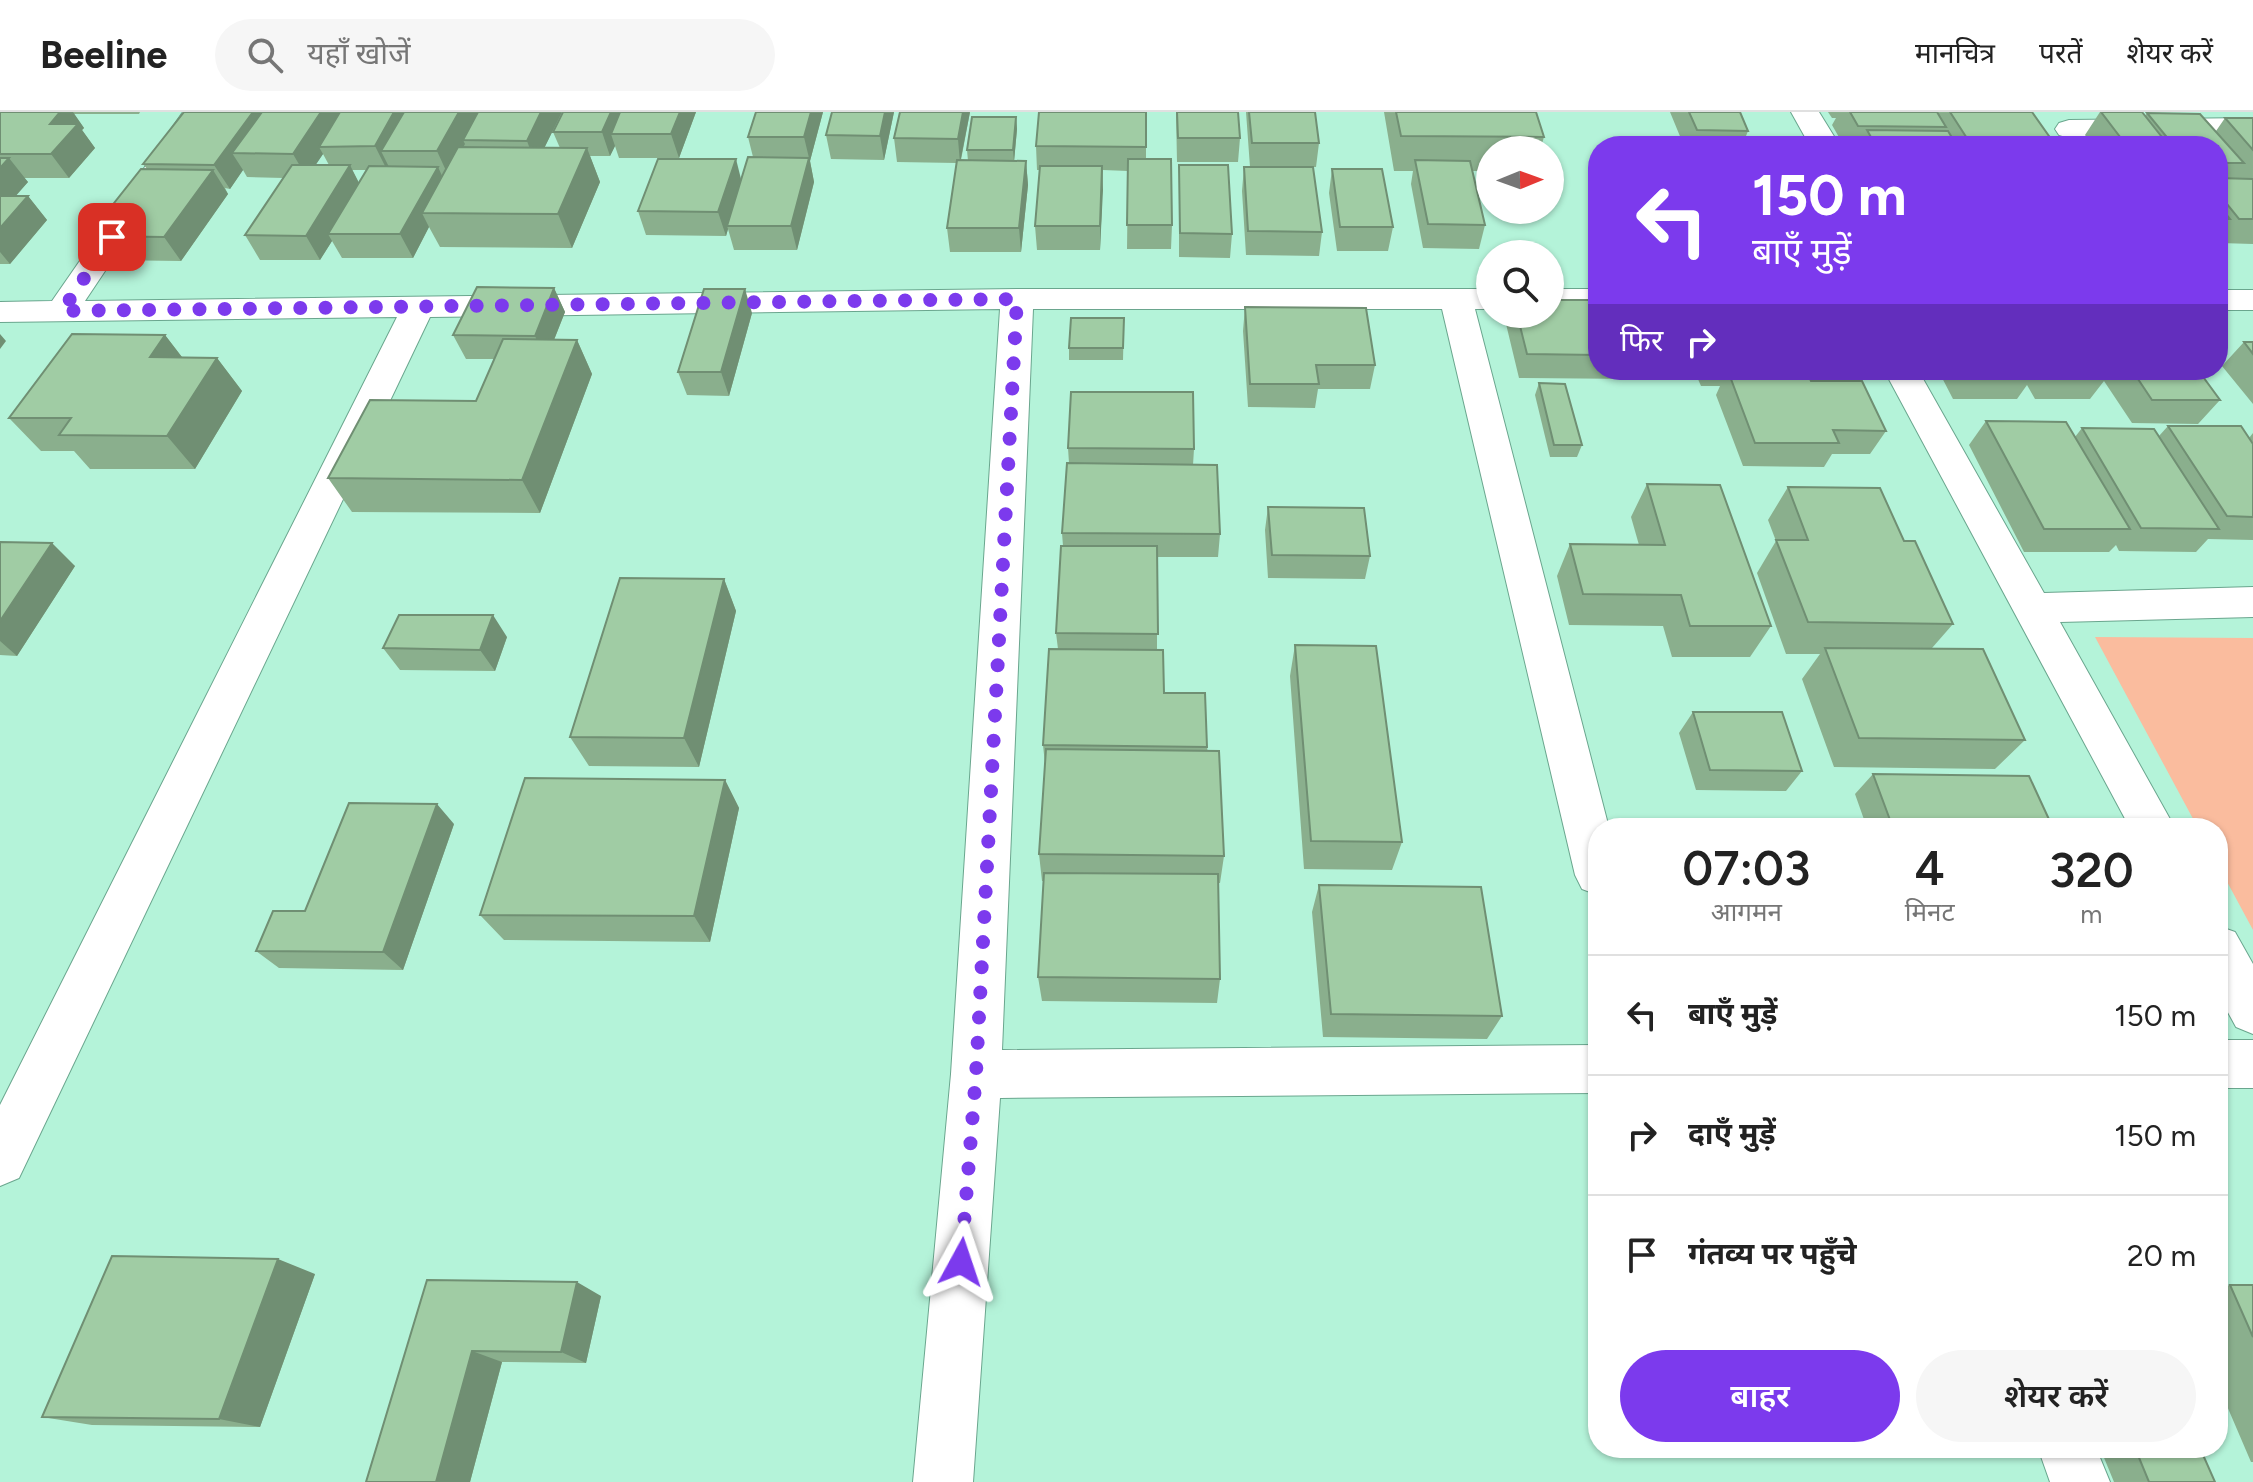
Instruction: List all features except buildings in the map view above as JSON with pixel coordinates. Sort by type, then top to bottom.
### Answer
[{"type":"street","points":[[62,311],[197,112]]},
{"type":"street","points":[[1805,112],[1819,136]]},
{"type":"street","points":[[2069,129],[2253,127]]},
{"type":"street","points":[[0,312],[1017,299],[1473,299],[1588,829]]},
{"type":"street","points":[[943,1482],[976,1074],[1017,299]]},
{"type":"street","points":[[1564,299],[1588,299]]},
{"type":"street","points":[[2228,300],[2253,300]]},
{"type":"street","points":[[0,1160],[418,307]]},
{"type":"street","points":[[1907,380],[2148,818]]},
{"type":"street","points":[[2032,608],[2253,602]]},
{"type":"street","points":[[2228,965],[2253,1011]]},
{"type":"street","points":[[2228,1064],[2253,1064]]},
{"type":"street","points":[[976,1074],[1588,1069]]},
{"type":"street","points":[[2071,1458],[2080,1482]]},
{"type":"shaded area","points":[[2095,637],[2253,638],[2253,930],[2228,884],[2228,818],[2193,818]]},
{"type":"route","points":[[112,237],[62,311],[1017,299],[976,1074],[961,1262]]}]
